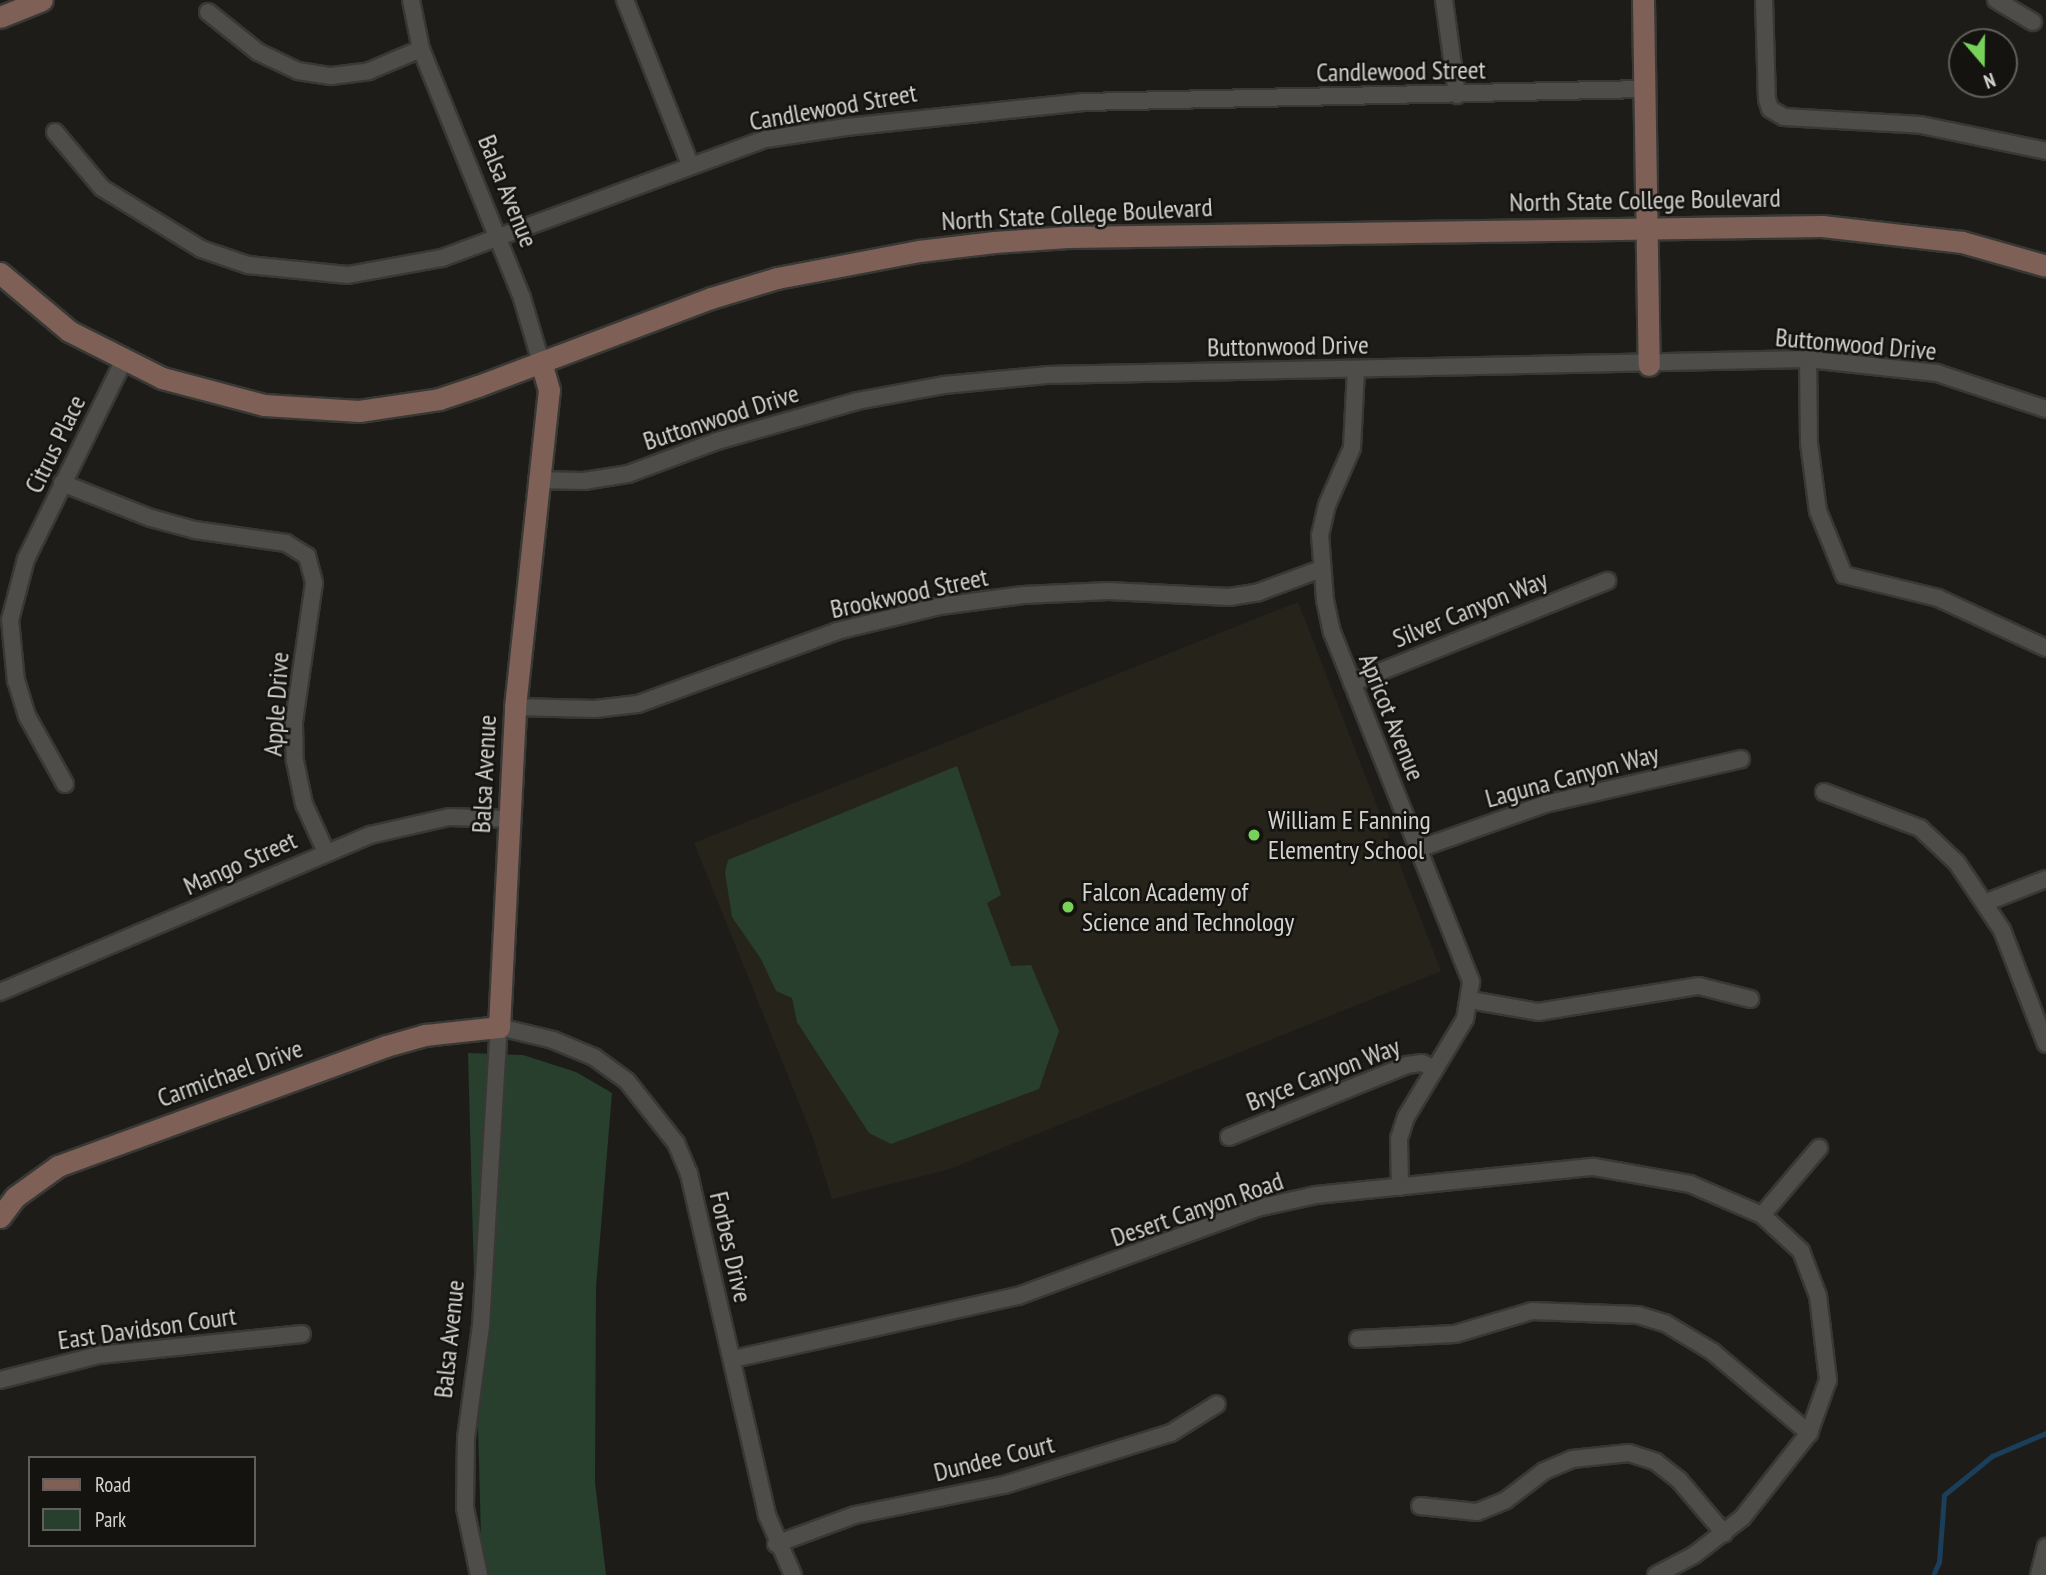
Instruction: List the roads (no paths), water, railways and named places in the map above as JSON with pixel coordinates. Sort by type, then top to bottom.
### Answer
[{"type":"main road","points":[[0,17],[41,0]]},
{"type":"main road","points":[[1643,0],[1648,365]]},
{"type":"main road","name":"North State College Boulevard","points":[[0,273],[69,331],[123,362],[200,390],[264,405],[359,411],[439,399],[711,298],[777,278],[919,251],[1068,237],[1822,226],[1898,232],[1962,242],[2046,266]]},
{"type":"main road","name":"Balsa Avenue","points":[[499,1027],[515,707],[537,480],[549,390],[541,362]]},
{"type":"main road","name":"Carmichael Drive","points":[[0,1217],[15,1197],[58,1166],[386,1046],[425,1035],[499,1027]]},
{"type":"street","name":"Balsa Avenue","points":[[411,0],[421,49],[496,236],[541,362]]},
{"type":"street","points":[[625,0],[690,164]]},
{"type":"street","points":[[1444,0],[1457,95]]},
{"type":"street","points":[[1764,0],[1770,109],[1784,117],[1921,125],[2046,151]]},
{"type":"street","points":[[1996,0],[2033,22]]},
{"type":"street","points":[[208,12],[258,52],[298,71],[331,76],[369,71],[421,49]]},
{"type":"street","name":"Candlewood Street","points":[[55,132],[103,188],[129,208],[201,249],[248,265],[348,275],[384,271],[442,258],[690,164],[766,139],[960,111],[1084,102],[1644,89]]},
{"type":"street","points":[[1808,359],[1809,443],[1818,511],[1844,575],[1938,598],[2046,648]]},
{"type":"street","name":"Buttonwood Drive","points":[[537,480],[584,481],[628,474],[787,419],[944,385],[1047,375],[1648,365],[1808,359],[1937,373],[2046,409]]},
{"type":"street","name":"Citrus Place","points":[[65,784],[27,716],[16,681],[5,620],[26,559],[123,362]]},
{"type":"street","name":"Apricot Avenue","points":[[1356,369],[1352,447],[1327,505],[1320,535],[1321,569],[1332,632],[1467,965],[1471,1000],[1465,1019],[1402,1128],[1400,1187]]},
{"type":"street","name":"Apple Drive","points":[[62,483],[150,518],[195,530],[286,543],[307,556],[314,583],[294,722],[295,761],[304,804],[326,852]]},
{"type":"street","name":"Brookwood Street","points":[[515,707],[595,709],[638,704],[836,631],[940,606],[1023,595],[1108,591],[1229,597],[1259,592],[1321,569]]},
{"type":"street","name":"Silver Canyon Way","points":[[1352,683],[1607,581]]},
{"type":"street","name":"Laguna Canyon Way","points":[[1418,849],[1545,804],[1741,759]]},
{"type":"street","points":[[1824,792],[1920,828],[1957,863],[1987,902],[2046,1044]]},
{"type":"street","name":"Mango Street","points":[[0,992],[326,852],[404,824],[449,817],[509,819]]},
{"type":"street","points":[[1987,902],[2046,879]]},
{"type":"street","points":[[1471,1000],[1538,1012],[1699,986],[1750,999]]},
{"type":"street","name":"Balsa Avenue","points":[[479,1575],[465,1508],[466,1438],[481,1326],[499,1027]]},
{"type":"street","name":"Forbes Drive","points":[[499,1027],[553,1040],[593,1057],[627,1081],[652,1109],[676,1143],[689,1174],[776,1544],[793,1575]]},
{"type":"street","name":"Bryce Canyon Way","points":[[1229,1137],[1407,1065],[1422,1063],[1435,1069]]},
{"type":"street","points":[[1762,1215],[1819,1148]]},
{"type":"street","name":"Desert Canyon Road","points":[[733,1359],[1017,1296],[1257,1208],[1316,1195],[1594,1167],[1690,1184],[1762,1215],[1801,1251],[1818,1296],[1828,1380],[1809,1433],[1742,1518],[1724,1533],[1656,1575]]},
{"type":"street","points":[[1358,1339],[1455,1334],[1532,1311],[1638,1315],[1665,1323],[1713,1352],[1809,1433]]},
{"type":"street","name":"East Davidson Court","points":[[0,1380],[99,1354],[302,1334]]},
{"type":"street","name":"Dundee Court","points":[[776,1544],[855,1515],[1004,1485],[1171,1433],[1217,1405]]},
{"type":"street","points":[[1420,1506],[1477,1512],[1506,1500],[1544,1471],[1572,1459],[1629,1453],[1656,1462],[1679,1480],[1724,1533]]},
{"type":"street","points":[[2039,1575],[2046,1547]]},
{"type":"waterway","points":[[1934,1573],[1939,1562],[1944,1495],[1992,1456],[2046,1433]]},
{"type":"place","name":"William E Fanning Elementry School","points":[[1254,835]]},
{"type":"place","name":"Falcon Academy of Science and Technology","points":[[1068,907]]}]
